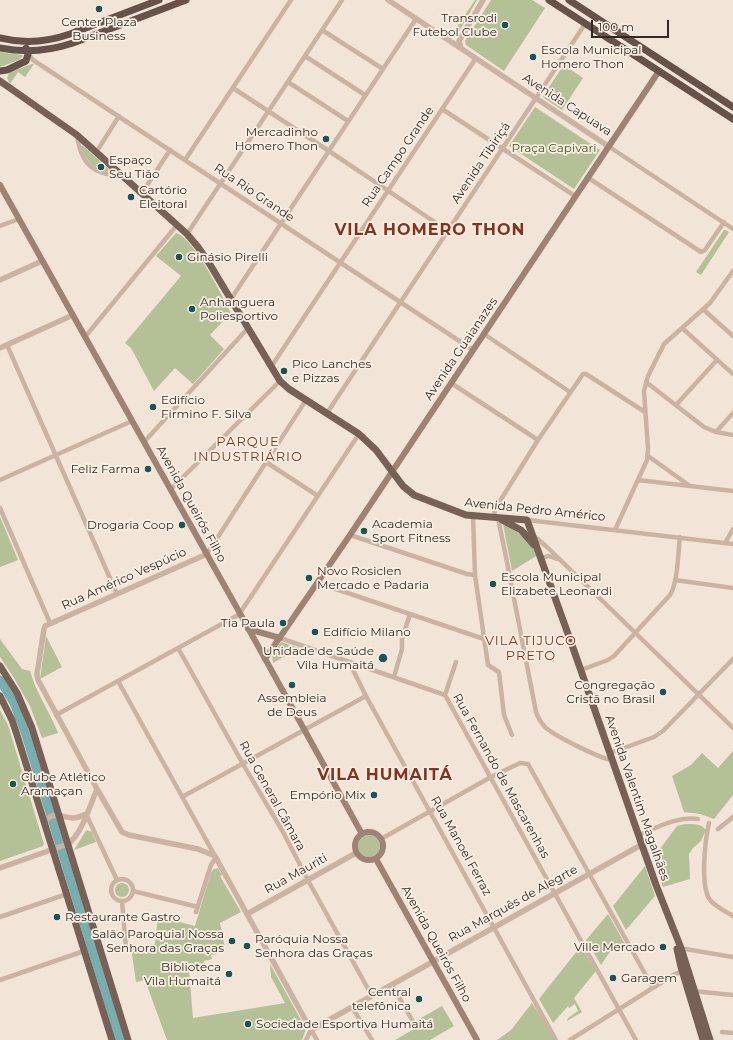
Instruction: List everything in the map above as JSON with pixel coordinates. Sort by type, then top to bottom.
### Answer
[{"type":"highway","points":[[0,38],[24,42],[41,41],[64,36],[159,0]]},
{"type":"highway","points":[[0,48],[27,51],[56,48],[73,44],[186,0]]},
{"type":"highway","points":[[549,0],[733,119]]},
{"type":"highway","points":[[569,0],[733,107]]},
{"type":"highway","points":[[3,70],[26,61],[28,56],[24,42]]},
{"type":"main road","points":[[3,70],[7,86]]},
{"type":"main road","name":"Avenida Guaianazes","points":[[265,660],[393,471],[659,71]]},
{"type":"main road","name":"Avenida Pedro Américo","points":[[0,81],[77,135],[97,151],[187,234],[204,255],[280,381],[288,389],[359,434],[376,450],[393,471],[399,482],[414,495],[460,513],[473,516],[525,520]]},
{"type":"main road","name":"Avenida Queirós Filho","points":[[0,186],[240,613],[362,834]]},
{"type":"main road","points":[[497,518],[521,530],[531,540],[540,556]]},
{"type":"main road","points":[[521,530],[525,520]]},
{"type":"main road","name":"Avenida Valentim Magalhães","points":[[525,520],[533,536],[679,948],[704,1040]]},
{"type":"main road","points":[[248,629],[280,638]]},
{"type":"main road","points":[[0,666],[17,693],[32,728],[58,815],[66,894],[112,1040]]},
{"type":"main road","points":[[0,696],[12,720],[47,820],[61,847],[128,1040]]},
{"type":"main road","points":[[371,832],[381,839],[383,843],[382,850],[376,859],[365,860],[356,853],[354,848],[355,841],[362,834],[371,832]]},
{"type":"main road","name":"Avenida Queirós Filho","points":[[376,859],[476,1040]]},
{"type":"main road","name":"Avenida Valentim Magalhães","points":[[691,991],[710,1040]]},
{"type":"street","points":[[185,160],[291,0]]},
{"type":"street","points":[[187,234],[342,0]]},
{"type":"street","name":"Avenida Capuava","points":[[388,0],[733,229]]},
{"type":"street","points":[[461,48],[459,41],[483,0]]},
{"type":"street","points":[[230,299],[416,19]]},
{"type":"street","name":"Avenida Tibiriçá","points":[[327,413],[585,24]]},
{"type":"street","points":[[322,30],[383,69]]},
{"type":"street","points":[[451,42],[459,41]]},
{"type":"street","name":"Rua Rio Grande","points":[[27,51],[33,60],[473,350]]},
{"type":"street","points":[[305,56],[365,95]]},
{"type":"street","name":"Rua Campo Grande","points":[[271,367],[476,58]]},
{"type":"street","points":[[288,82],[348,121]]},
{"type":"street","points":[[232,88],[448,231]]},
{"type":"street","points":[[442,109],[575,196]]},
{"type":"street","points":[[97,151],[120,116]]},
{"type":"street","points":[[77,135],[81,154],[89,166],[100,173],[125,178]]},
{"type":"street","points":[[142,193],[170,150]]},
{"type":"street","points":[[588,177],[701,252],[705,250],[724,222]]},
{"type":"street","points":[[0,226],[19,220]]},
{"type":"street","points":[[85,337],[177,225]]},
{"type":"street","points":[[0,280],[42,261]]},
{"type":"street","points":[[614,530],[648,456],[644,400],[646,382],[664,344],[714,300],[733,271]]},
{"type":"street","points":[[704,310],[733,336]]},
{"type":"street","points":[[0,348],[73,315]]},
{"type":"street","points":[[144,442],[248,328]]},
{"type":"street","points":[[682,328],[733,374]]},
{"type":"street","points":[[484,334],[570,392]]},
{"type":"street","points":[[7,345],[117,594]]},
{"type":"street","points":[[676,405],[717,360]]},
{"type":"street","points":[[645,412],[586,374],[581,375],[495,509],[505,552],[536,712],[545,727],[555,734],[603,758],[611,756],[659,734],[733,659]]},
{"type":"street","points":[[171,490],[280,381]]},
{"type":"street","points":[[646,382],[704,427],[716,432],[733,435]]},
{"type":"street","points":[[451,383],[538,440]]},
{"type":"street","points":[[207,554],[306,400]]},
{"type":"street","points":[[716,432],[733,413]]},
{"type":"street","points":[[0,480],[132,421]]},
{"type":"street","points":[[56,715],[240,613],[359,434]]},
{"type":"street","points":[[648,456],[692,487]]},
{"type":"street","points":[[266,462],[318,496]]},
{"type":"street","points":[[638,480],[733,492]]},
{"type":"street","points":[[0,508],[50,623],[44,629],[37,675],[39,683],[119,828],[125,834],[198,849],[215,856]]},
{"type":"street","points":[[473,516],[474,575],[488,665],[499,672],[504,715],[512,735]]},
{"type":"street","name":"Avenida Pedro Américo","points":[[525,520],[733,544]]},
{"type":"street","points":[[725,543],[733,529]]},
{"type":"street","points":[[350,535],[474,575]]},
{"type":"street","points":[[533,536],[543,543],[733,728]]},
{"type":"street","points":[[581,670],[608,660],[614,656],[670,595],[675,580],[680,537]]},
{"type":"street","name":"Rua Américo Vespúcio","points":[[50,623],[207,554]]},
{"type":"street","points":[[540,556],[549,556],[561,561]]},
{"type":"street","points":[[675,580],[733,588]]},
{"type":"street","points":[[318,583],[484,639]]},
{"type":"street","points":[[394,677],[402,649],[402,639],[410,614]]},
{"type":"street","name":"Rua Fernando de Mascarenhas","points":[[280,638],[445,696],[556,893],[636,1040]]},
{"type":"street","name":"Rua General Câmara","points":[[178,648],[283,832],[307,880],[372,996]]},
{"type":"street","name":"Rua Manoel Ferraz","points":[[349,662],[366,696],[556,1040]]},
{"type":"street","points":[[445,696],[456,662]]},
{"type":"street","points":[[118,682],[317,1040]]},
{"type":"street","points":[[182,797],[366,696]]},
{"type":"street","points":[[381,839],[491,777],[525,762],[530,766],[653,988]]},
{"type":"street","points":[[0,868],[61,847],[76,835],[97,789]]},
{"type":"street","points":[[47,820],[58,815],[72,818],[86,814]]},
{"type":"street","points":[[86,814],[117,880]]},
{"type":"street","points":[[718,829],[733,817]]},
{"type":"street","points":[[72,818],[76,825],[76,835]]},
{"type":"street","points":[[639,835],[674,820],[683,818],[698,819]]},
{"type":"street","points":[[709,823],[704,878],[706,894],[714,904],[733,916]]},
{"type":"street","name":"Rua Marquês de Alegrte","points":[[311,1030],[642,845]]},
{"type":"street","name":"Rua Mauriti","points":[[247,914],[356,853]]},
{"type":"street","points":[[196,912],[215,856]]},
{"type":"street","points":[[125,879],[130,881],[133,886],[133,891],[128,899],[122,901],[114,898],[111,892],[113,884],[117,880],[125,879]]},
{"type":"street","points":[[133,891],[198,907]]},
{"type":"street","points":[[0,917],[66,894]]},
{"type":"street","points":[[122,901],[126,948]]},
{"type":"street","points":[[679,948],[733,957]]},
{"type":"street","points":[[0,980],[84,951]]},
{"type":"street","points":[[570,1040],[675,974],[685,971]]},
{"type":"street","points":[[392,985],[415,1025]]},
{"type":"street","points":[[691,991],[733,995]]},
{"type":"street","points":[[352,1007],[372,1040]]},
{"type":"street","points":[[306,1040],[311,1030]]},
{"type":"street","points":[[722,1032],[733,1033]]},
{"type":"green space","points":[[475,0],[477,0],[457,35],[451,36]]},
{"type":"green space","name":"Transrodi Futebol Clube","points":[[491,0],[532,0],[545,8],[504,71],[466,45],[465,41]]},
{"type":"green space","points":[[0,52],[23,56],[19,60],[0,67]]},
{"type":"green space","points":[[565,63],[571,66],[570,69],[583,78],[562,110],[543,96]]},
{"type":"green space","points":[[34,64],[25,77],[18,72],[10,84],[7,78],[10,72]]},
{"type":"green space","name":"Praça Capivari","points":[[535,107],[600,150],[574,189],[509,146]]},
{"type":"green space","points":[[82,145],[110,170],[110,172],[100,170],[91,164],[85,156],[81,146]]},
{"type":"green space","points":[[724,230],[729,232],[701,275],[696,272]]},
{"type":"green space","name":"Anhanguera Poliesportivo","points":[[176,233],[183,237],[191,245],[199,256],[231,313],[210,335],[224,349],[193,384],[175,368],[154,391],[131,348],[125,343],[181,276],[156,256]]},
{"type":"green space","points":[[0,517],[18,560],[0,567]]},
{"type":"green space","points":[[503,524],[523,536],[538,555],[512,571]]},
{"type":"green space","points":[[46,636],[62,667],[40,679]]},
{"type":"green space","points":[[0,639],[22,669],[30,671],[58,733],[42,738],[30,706],[0,657]]},
{"type":"green space","points":[[281,642],[299,648],[273,663],[272,655]]},
{"type":"green space","name":"Clube Atlético Aramaçan","points":[[0,710],[8,725],[44,844],[43,846],[0,861]]},
{"type":"green space","points":[[733,751],[733,795],[714,819],[700,814],[684,812],[672,776],[691,765],[702,753],[718,768]]},
{"type":"green space","points":[[685,824],[699,825],[706,830],[701,841],[689,854],[690,879],[663,887],[654,857],[677,826]]},
{"type":"green space","points":[[87,830],[92,832],[96,842],[74,850],[85,832]]},
{"type":"green space","points":[[369,835],[377,838],[380,846],[377,854],[369,857],[361,854],[358,846],[361,838]]},
{"type":"green space","points":[[645,866],[655,896],[626,930],[613,906]]},
{"type":"green space","points":[[218,868],[222,875],[220,876],[241,912],[220,923],[225,948],[217,949],[217,954],[211,955],[212,959],[204,961],[205,967],[189,970],[193,1018],[285,1003],[271,977],[270,964],[306,1029],[302,1040],[167,1040],[145,980],[136,982],[131,948],[155,944],[158,916],[195,926],[211,872]]},
{"type":"green space","points":[[119,883],[125,883],[129,887],[129,893],[125,897],[119,897],[115,893],[115,887]]},
{"type":"green space","points":[[608,914],[625,944],[620,947],[617,943],[615,945],[617,948],[609,953],[601,965],[586,940]]},
{"type":"green space","points":[[581,946],[596,971],[574,998],[582,1012],[567,1021],[568,1018],[578,1011],[575,1004],[569,1008],[568,1006],[553,1023],[539,999]]},
{"type":"green space","points":[[532,1003],[556,1040],[497,1040],[511,1030]]},
{"type":"green space","points":[[442,1006],[454,1026],[430,1040],[395,1040],[419,1026],[416,1021]]},
{"type":"waterway","points":[[0,680],[14,703],[26,735],[120,1040]]},
{"type":"place","name":"Center Plaza Business","points":[[99,9]]},
{"type":"place","name":"Transrodi Futebol Clube","points":[[505,25]]},
{"type":"place","name":"Escola Municipal Homero Thon","points":[[533,57]]},
{"type":"place","name":"Mercadinho Homero Thon","points":[[326,139]]},
{"type":"place","name":"Espaço Seu Tião","points":[[101,167]]},
{"type":"place","name":"Cartório Eleitoral","points":[[131,197]]},
{"type":"place","name":"Ginásio Pirelli","points":[[179,257]]},
{"type":"place","name":"Anhanguera Poliesportivo","points":[[192,309]]},
{"type":"place","name":"Pico Lanches e Pizzas","points":[[284,371]]},
{"type":"place","name":"Edifício Firmino F. Silva","points":[[153,407]]},
{"type":"place","name":"Feliz Farma","points":[[148,469]]},
{"type":"place","name":"Drogaria Coop","points":[[182,525]]},
{"type":"place","name":"Academia Sport Fitness","points":[[364,531]]},
{"type":"place","name":"Novo Rosiclen Mercado e Padaria","points":[[309,578]]},
{"type":"place","name":"Escola Municipal Elizabete Leonardi","points":[[493,584]]},
{"type":"place","name":"Tia Paula","points":[[283,623]]},
{"type":"place","name":"Edifício Milano","points":[[315,632]]},
{"type":"place","name":"Unidade de Saúde Vila Humaitá","points":[[383,658]]},
{"type":"place","name":"Assembleia de Deus","points":[[292,685]]},
{"type":"place","name":"Congregação Cristã no Brasil","points":[[663,692]]},
{"type":"place","name":"Clube Atlético Aramaçan","points":[[13,784]]},
{"type":"place","name":"Empório Mix","points":[[374,795]]},
{"type":"place","name":"Restaurante Gastro","points":[[57,917]]},
{"type":"place","name":"Salão Paroquial Nossa Senhora das Graças","points":[[232,941]]},
{"type":"place","name":"Paróquia Nossa Senhora das Graças","points":[[247,946]]},
{"type":"place","name":"Ville Mercado","points":[[663,947]]},
{"type":"place","name":"Biblioteca Vila Humaitá","points":[[229,974]]},
{"type":"place","name":"Garagem","points":[[613,978]]},
{"type":"place","name":"Central telefônica","points":[[419,999]]},
{"type":"place","name":"Sociedade Esportiva Humaitá","points":[[248,1024]]},
{"type":"district","name":"VILA HOMERO THON","points":[[430,230]]},
{"type":"district","name":"PARQUE INDUSTRIÁRIO","points":[[248,450]]},
{"type":"district","name":"VILA TIJUCO PRETO","points":[[531,648]]},
{"type":"district","name":"VILA HUMAITÁ","points":[[385,775]]}]
